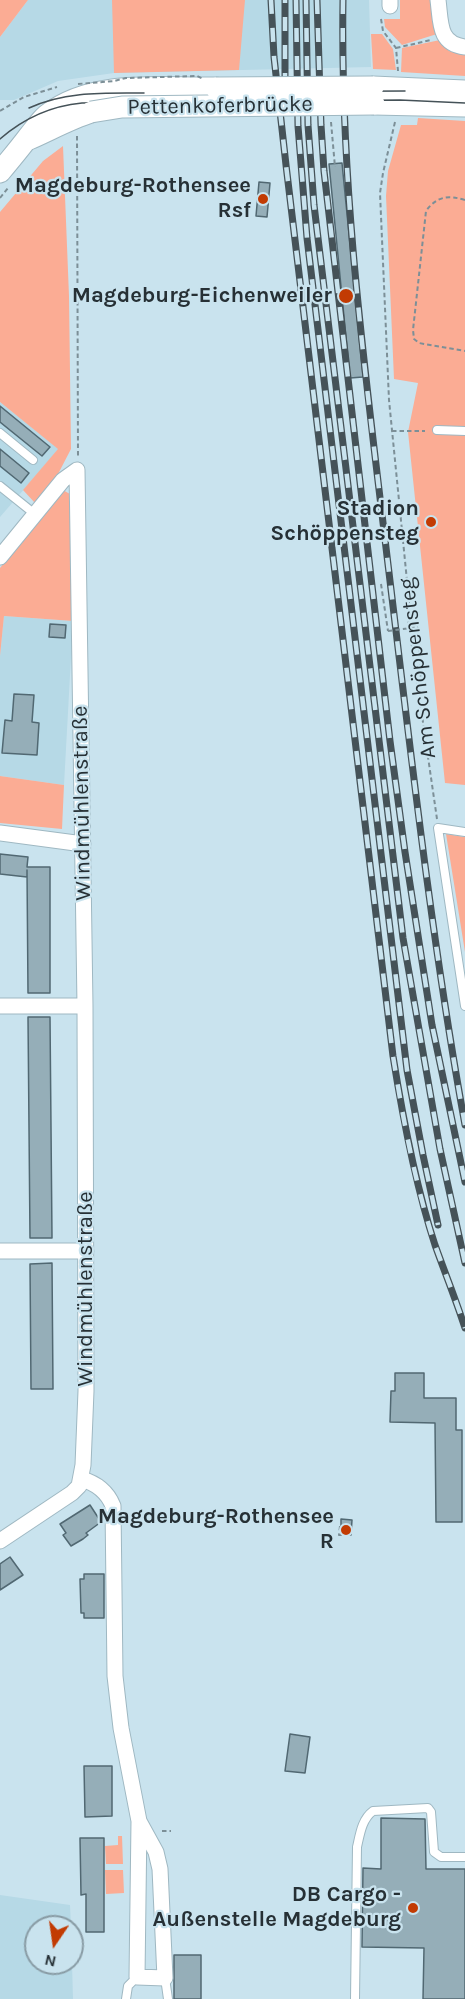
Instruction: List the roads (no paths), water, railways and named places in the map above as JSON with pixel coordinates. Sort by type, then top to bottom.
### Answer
[{"type":"main road","name":"Pettenkoferbrücke","points":[[7,177],[26,140],[45,117],[91,103],[122,89],[373,96]]},
{"type":"main road","points":[[373,96],[465,91]]},
{"type":"main road","points":[[373,96],[465,106]]},
{"type":"street","points":[[438,0],[437,39],[465,47]]},
{"type":"street","name":"Windmühlenstraße","points":[[36,515],[63,480],[77,470],[85,1006],[86,1251],[86,1391],[81,1479]]},
{"type":"street","points":[[0,557],[36,515]]},
{"type":"street","points":[[0,833],[83,844]]},
{"type":"street","points":[[0,1006],[85,1006]]},
{"type":"street","points":[[0,1251],[86,1251]]},
{"type":"street","points":[[0,1541],[72,1493],[79,1486],[81,1479],[91,1482],[104,1491],[113,1506],[117,1695],[139,1821],[137,1977],[165,1978],[160,1869],[156,1851],[139,1821]]},
{"type":"lane","points":[[437,430],[465,431]]},
{"type":"lane","points":[[0,433],[33,460]]},
{"type":"lane","points":[[0,486],[36,515]]},
{"type":"lane","points":[[465,832],[438,828],[465,1006]]},
{"type":"lane","points":[[355,1999],[357,1847],[362,1826],[370,1812],[428,1808],[432,1813],[434,1852],[442,1857],[465,1857]]},
{"type":"lane","points":[[126,1999],[128,1986],[137,1977]]},
{"type":"lane","points":[[165,1978],[168,1999]]},
{"type":"tram line","points":[[210,92],[405,91]]},
{"type":"tram line","points":[[29,108],[43,102],[71,96],[100,93],[144,93]]},
{"type":"tram line","points":[[0,139],[18,125],[38,114],[82,103],[400,100],[465,103]]},
{"type":"railway","points":[[271,0],[274,57],[286,165],[393,1056],[405,1127],[421,1199],[465,1328]]},
{"type":"railway","points":[[285,0],[285,87]]},
{"type":"railway","points":[[296,0],[298,126],[307,238],[407,1070],[438,1225]]},
{"type":"railway","points":[[306,0],[308,125],[314,205],[403,938],[440,1149],[465,1263]]},
{"type":"railway","points":[[317,0],[324,171],[390,741],[432,1025],[465,1182]]},
{"type":"railway","points":[[343,0],[346,140],[363,348],[422,841],[465,1125]]},
{"type":"place","name":"Magdeburg-Rothensee Rsf","points":[[263,199]]},
{"type":"place","name":"Magdeburg-Eichenweiler","points":[[346,296]]},
{"type":"place","name":"Stadion Schöppensteg","points":[[431,522]]},
{"type":"place","name":"Magdeburg-Rothensee R","points":[[346,1530]]},
{"type":"place","name":"DB Cargo - Außenstelle Magdeburg","points":[[413,1908]]}]
